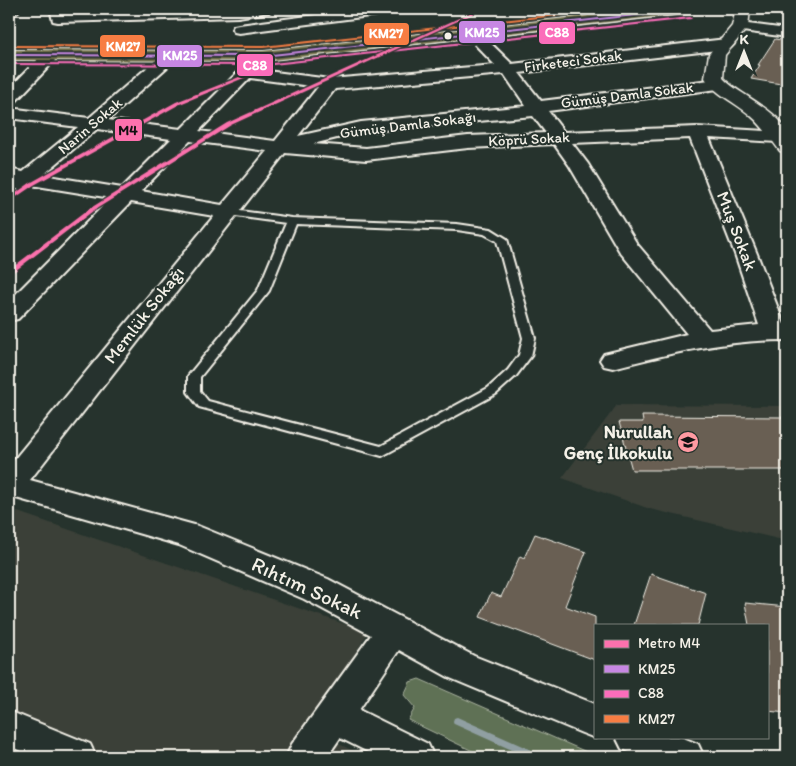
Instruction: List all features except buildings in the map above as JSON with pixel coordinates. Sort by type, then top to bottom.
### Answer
[{"type":"main road","points":[[9,50],[237,51],[263,53],[591,11],[642,9]]},
{"type":"main road","points":[[9,55],[170,56],[263,53],[472,33],[689,9]]},
{"type":"street","points":[[9,9],[14,9]]},
{"type":"street","points":[[57,9],[58,18],[264,9]]},
{"type":"street","points":[[239,29],[392,9]]},
{"type":"street","points":[[744,9],[740,27],[718,54],[714,78],[718,84],[763,116],[776,129],[783,142]]},
{"type":"street","points":[[237,51],[238,11]]},
{"type":"street","points":[[740,27],[787,33]]},
{"type":"street","points":[[472,33],[508,69]]},
{"type":"street","name":"Firketeci Sokak","points":[[704,339],[628,247],[578,164],[508,69],[726,44]]},
{"type":"street","points":[[9,314],[247,73],[263,53]]},
{"type":"street","points":[[10,110],[51,55]]},
{"type":"street","name":"Narin Sokak","points":[[9,193],[18,176],[94,123],[170,56]]},
{"type":"street","points":[[247,73],[330,84],[508,69]]},
{"type":"street","name":"Memlük Sokağı","points":[[9,485],[330,84]]},
{"type":"street","name":"Gümüş Damla Sokak","points":[[537,109],[718,84]]},
{"type":"street","name":"Gümüş Damla Sokağı","points":[[280,146],[361,127],[537,109]]},
{"type":"street","name":"Köprü Sokak","points":[[10,110],[184,135],[366,154],[468,142],[697,132],[783,142]]},
{"type":"street","name":"Muş Sokak","points":[[697,132],[746,254],[781,331]]},
{"type":"street","points":[[18,176],[226,212]]},
{"type":"street","points":[[613,360],[704,339],[781,331]]},
{"type":"street","name":"Rıhtım Sokak","points":[[9,485],[187,535],[316,588],[462,667],[594,721]]},
{"type":"street","points":[[305,757],[394,630]]},
{"type":"street","points":[[335,716],[415,757]]},
{"type":"street","points":[[9,728],[77,757]]},
{"type":"street","points":[[638,738],[685,757]]},
{"type":"lane","points":[[226,212],[292,221],[457,227],[487,231],[502,239],[529,338],[525,356],[512,373],[492,391],[382,451],[204,404],[194,392],[194,376],[263,291],[292,221]]},
{"type":"shaded area","name":"Nurullah Genç İlkokulu","points":[[617,405],[787,406],[787,541],[650,509],[562,478]]},
{"type":"shaded area","points":[[9,509],[368,632],[310,730],[366,757],[9,757]]},
{"type":"green space","points":[[419,679],[598,757],[485,757],[408,720],[415,708],[404,695],[410,682]]},
{"type":"waterway","points":[[457,721],[537,757]]},
{"type":"metro line","name":"M4","points":[[9,273],[91,210],[229,124],[482,9]]},
{"type":"metro line","name":"M4","points":[[9,200],[32,184],[178,103],[254,73]]},
{"type":"transit line","name":"KM27","points":[[9,46],[263,47],[611,9]]},
{"type":"transit line","name":"KM25","points":[[9,55],[263,56],[689,9]]},
{"type":"transit line","name":"C88","points":[[9,64],[264,65],[690,18]]},
{"type":"place","name":"Nurullah Genç İlkokulu","points":[[688,442]]}]
